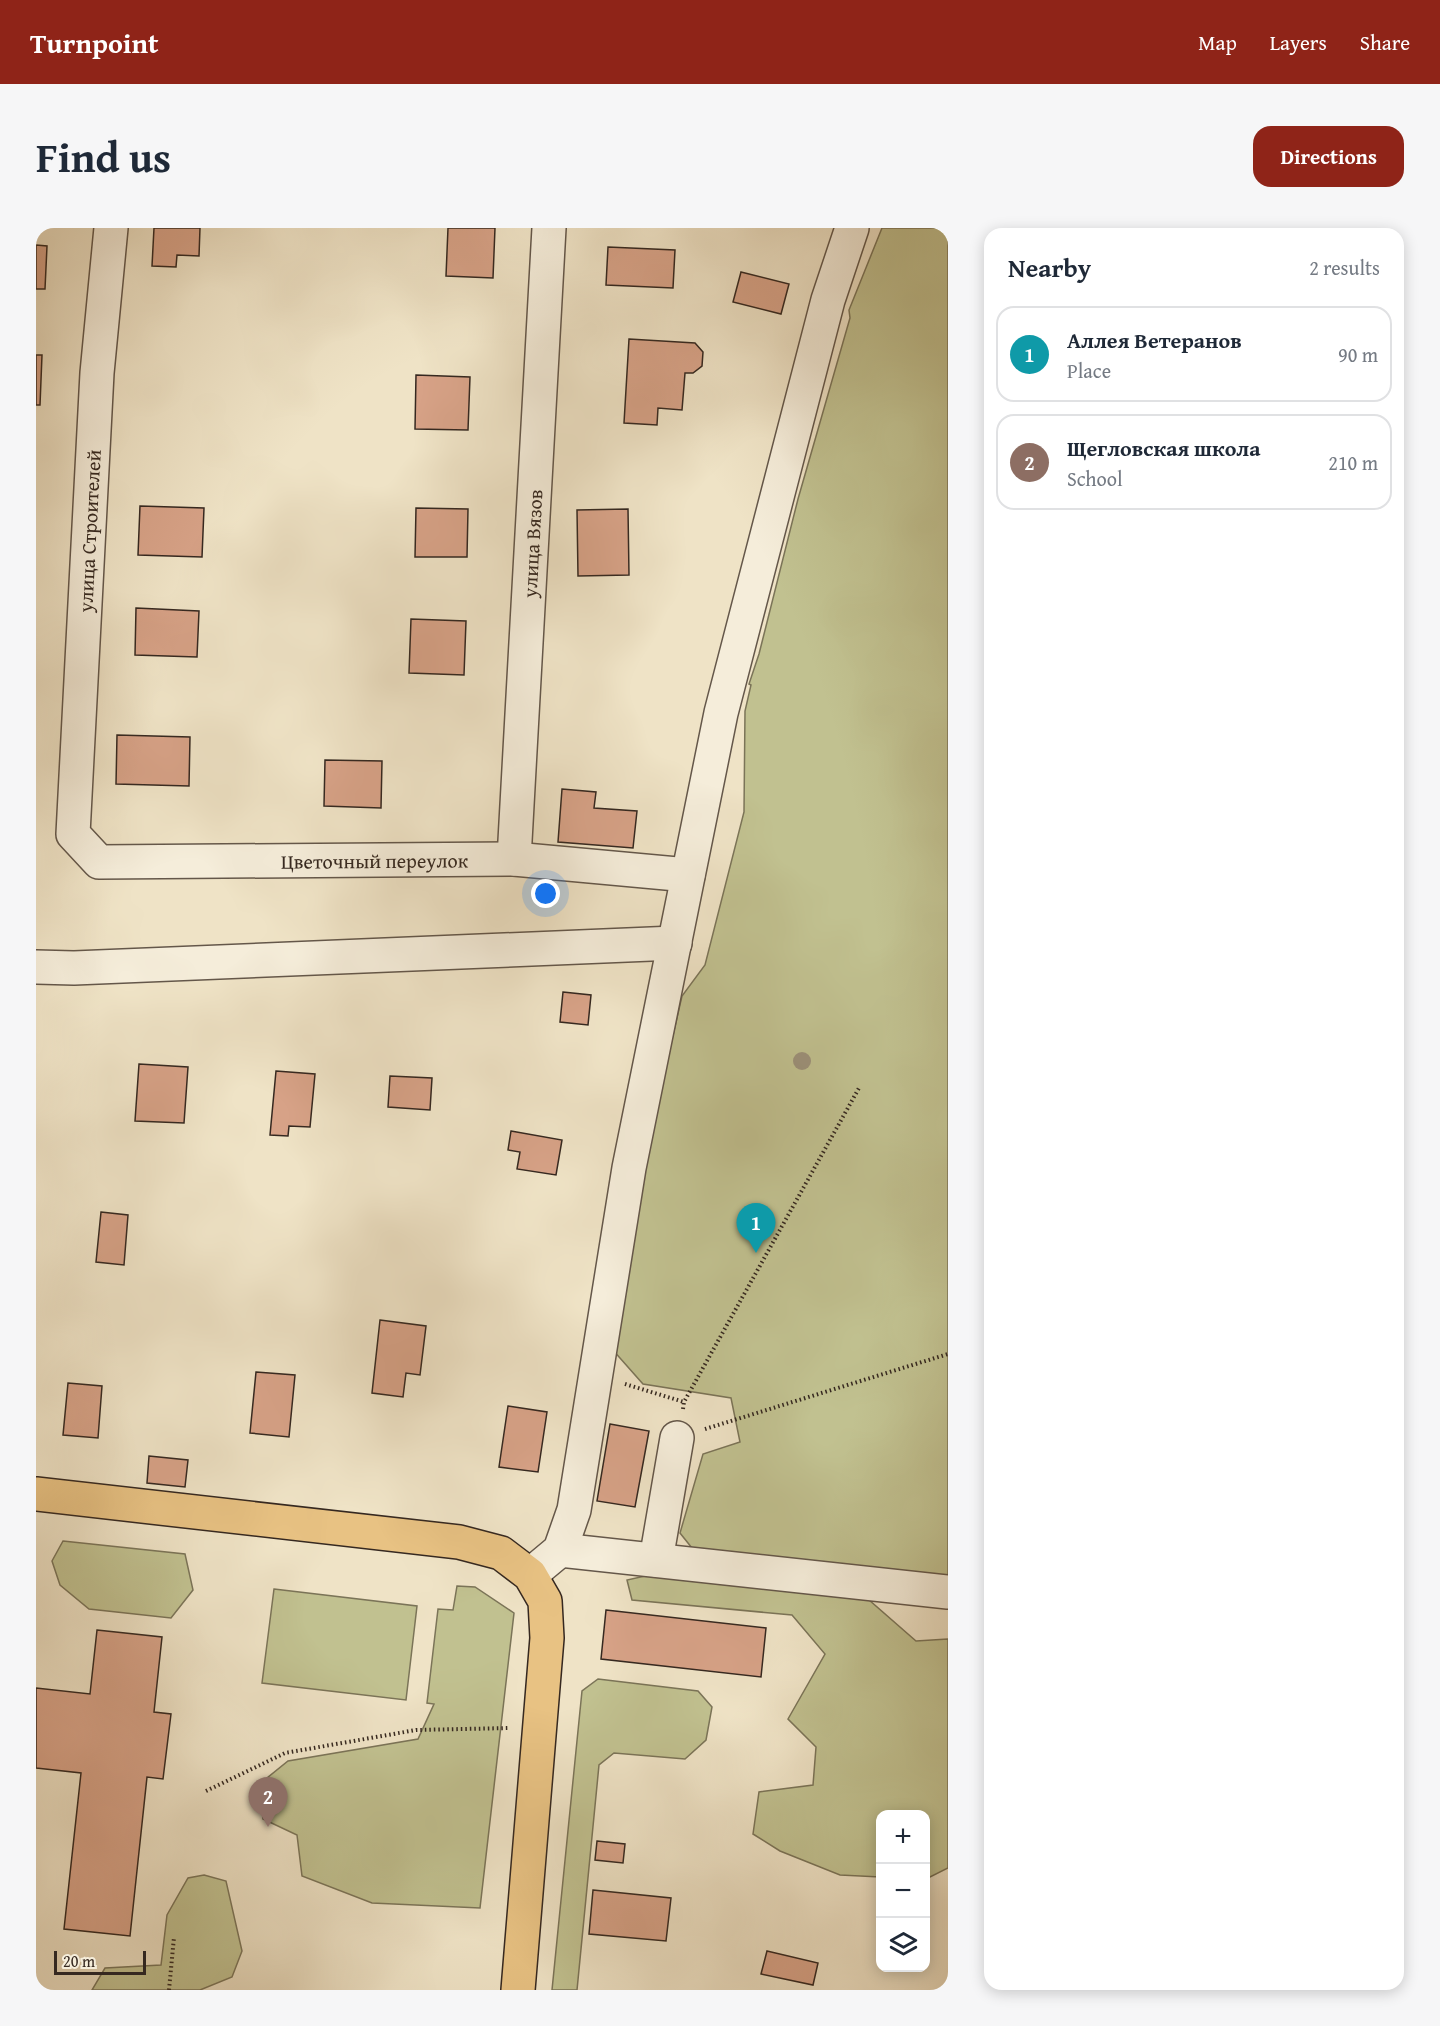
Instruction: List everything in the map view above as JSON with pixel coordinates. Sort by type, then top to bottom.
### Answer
[{"type":"main road","points":[[36,1494],[459,1542],[501,1553],[530,1575],[545,1601],[548,1638],[518,1990]]},
{"type":"street","name":"улица Строителей","points":[[73,834],[97,372],[111,228]]},
{"type":"street","name":"улица Вязов","points":[[514,859],[549,228]]},
{"type":"street","points":[[530,1575],[560,1550],[574,1510],[629,1168],[721,713],[828,300],[852,228]]},
{"type":"street","name":"Цветочный переулок","points":[[73,834],[99,862],[514,859],[688,876]]},
{"type":"street","points":[[36,967],[74,968],[675,943]]},
{"type":"street","points":[[656,1560],[677,1438]]},
{"type":"street","points":[[560,1550],[948,1592]]},
{"type":"path","points":[[860,1088],[684,1402],[677,1438],[948,1354]]},
{"type":"path","points":[[596,1375],[684,1402]]},
{"type":"path","points":[[206,1791],[285,1753],[416,1730],[511,1728]]},
{"type":"path","points":[[169,1990],[174,1937]]},
{"type":"green space","points":[[882,228],[948,228],[948,1582],[696,1553],[680,1533],[703,1454],[740,1442],[731,1398],[643,1384],[612,1349],[642,1170],[682,996],[705,965],[744,812],[745,711],[751,685],[749,684],[759,654],[798,499],[850,318],[849,310]]},
{"type":"green space","points":[[63,1541],[185,1554],[193,1590],[171,1618],[89,1609],[60,1585],[52,1561]]},
{"type":"green space","points":[[654,1574],[869,1600],[916,1641],[948,1639],[948,1868],[930,1877],[930,1810],[876,1810],[876,1877],[840,1875],[780,1851],[753,1834],[759,1792],[813,1785],[816,1747],[788,1719],[825,1654],[792,1615],[632,1600],[627,1580]]},
{"type":"green space","points":[[457,1586],[475,1587],[514,1613],[480,1908],[372,1903],[302,1876],[297,1835],[263,1819],[262,1782],[288,1761],[418,1739],[434,1704],[427,1703],[438,1609],[453,1610]]},
{"type":"green space","points":[[274,1589],[417,1606],[406,1700],[262,1683]]},
{"type":"green space","points":[[598,1679],[698,1691],[712,1707],[706,1740],[685,1759],[614,1753],[599,1765],[577,1990],[552,1990],[582,1691]]},
{"type":"green space","points":[[204,1875],[226,1881],[242,1951],[232,1977],[200,1990],[92,1990],[105,1968],[161,1965],[167,1915],[188,1878]]},
{"type":"building","points":[[154,228],[200,228],[199,256],[177,255],[176,267],[152,266]]},
{"type":"building","points":[[448,228],[495,228],[493,278],[446,276]]},
{"type":"building","points":[[36,245],[47,246],[45,289],[36,289]]},
{"type":"building","points":[[608,247],[675,250],[673,288],[606,285]]},
{"type":"building","points":[[741,272],[789,284],[781,314],[733,302]]},
{"type":"building","points":[[629,339],[695,343],[703,352],[702,366],[693,373],[685,373],[682,410],[658,408],[657,425],[624,423]]},
{"type":"building","points":[[36,355],[42,355],[40,405],[36,405]]},
{"type":"building","points":[[416,375],[470,377],[468,430],[415,429]]},
{"type":"building","points":[[140,506],[204,508],[202,557],[138,555]]},
{"type":"building","points":[[416,508],[468,509],[467,557],[415,557]]},
{"type":"building","points":[[628,509],[629,575],[578,576],[577,510]]},
{"type":"building","points":[[136,608],[199,611],[197,657],[135,655]]},
{"type":"building","points":[[411,619],[466,621],[464,675],[409,673]]},
{"type":"building","points":[[117,735],[190,737],[189,786],[116,784]]},
{"type":"building","points":[[325,760],[382,761],[381,808],[324,806]]},
{"type":"building","points":[[562,789],[596,792],[594,808],[637,811],[633,848],[558,842]]},
{"type":"building","points":[[563,992],[591,995],[588,1025],[560,1022]]},
{"type":"building","points":[[139,1064],[188,1067],[184,1123],[135,1121]]},
{"type":"building","points":[[276,1071],[315,1074],[310,1127],[289,1126],[288,1136],[270,1135]]},
{"type":"building","points":[[390,1076],[432,1078],[430,1110],[388,1107]]},
{"type":"building","points":[[511,1131],[562,1140],[556,1175],[517,1169],[520,1152],[508,1150]]},
{"type":"building","points":[[101,1212],[128,1215],[124,1265],[96,1262]]},
{"type":"building","points":[[380,1320],[426,1326],[420,1375],[406,1373],[403,1397],[372,1393]]},
{"type":"building","points":[[256,1372],[295,1375],[289,1437],[250,1433]]},
{"type":"building","points":[[68,1383],[102,1386],[98,1438],[63,1435]]},
{"type":"building","points":[[508,1406],[547,1412],[538,1472],[499,1467]]},
{"type":"building","points":[[610,1424],[649,1431],[635,1507],[597,1501]]},
{"type":"building","points":[[149,1456],[188,1460],[185,1487],[147,1483]]},
{"type":"building","points":[[606,1610],[766,1628],[761,1677],[601,1659]]},
{"type":"building","points":[[97,1630],[162,1637],[154,1712],[171,1714],[163,1779],[147,1777],[130,1936],[64,1929],[81,1773],[36,1768],[36,1688],[90,1694]]},
{"type":"building","points":[[597,1841],[625,1844],[623,1863],[595,1860]]},
{"type":"building","points":[[593,1890],[671,1898],[666,1941],[589,1934]]},
{"type":"building","points":[[767,1951],[818,1963],[813,1985],[761,1974]]},
{"type":"place","name":"Аллея Ветеранов","points":[[756,1253]]},
{"type":"place","name":"Щегловская школа","points":[[268,1827]]}]
